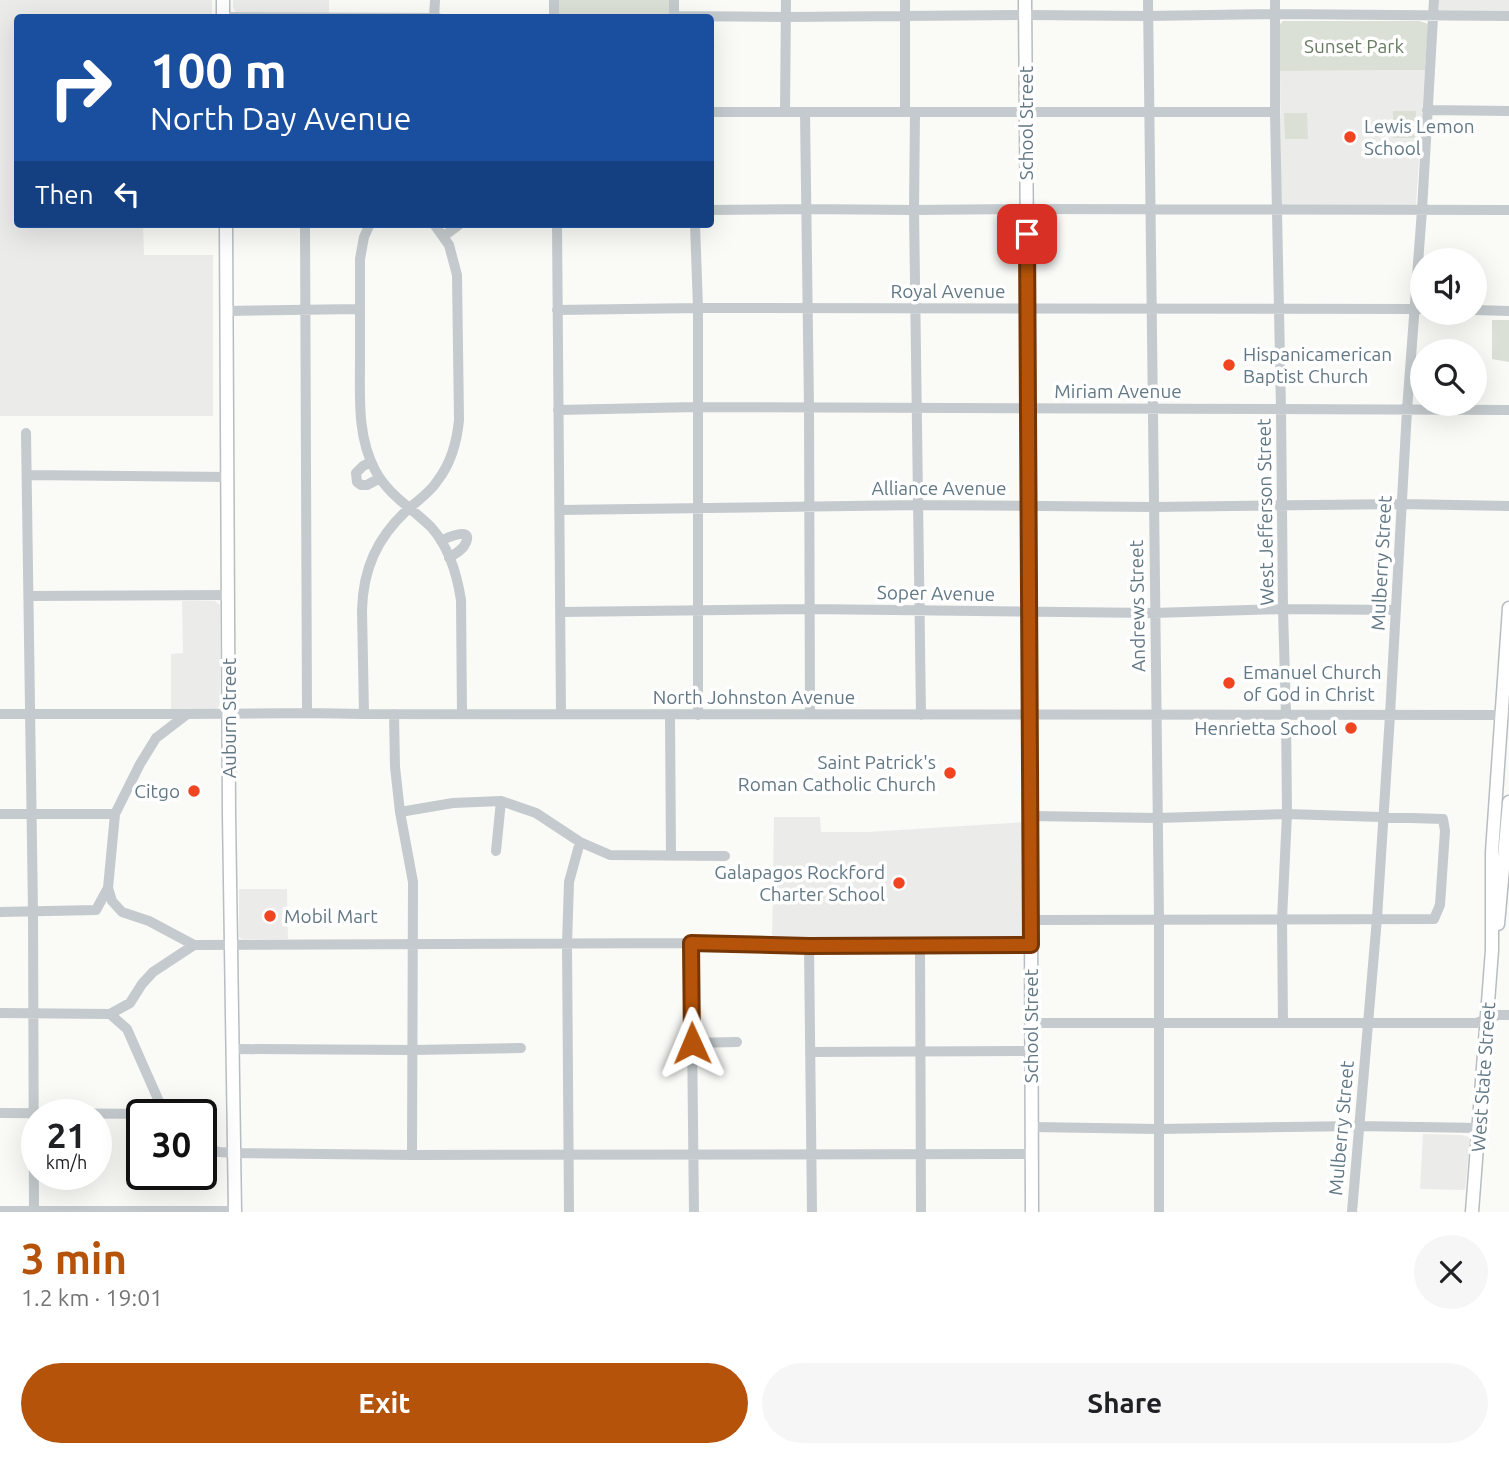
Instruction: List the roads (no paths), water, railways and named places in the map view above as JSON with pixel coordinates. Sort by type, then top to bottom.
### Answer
[{"type":"main road","name":"School Street","points":[[1025,0],[1032,1212]]},
{"type":"main road","name":"Auburn Street","points":[[226,228],[234,1212]]},
{"type":"main road","name":"West State Street","points":[[1472,1212],[1493,942],[1492,852],[1500,732],[1506,715],[1509,608]]},
{"type":"main road","name":"West State Street","points":[[1493,942],[1499,919],[1509,802]]},
{"type":"street","points":[[785,112],[786,0]]},
{"type":"street","points":[[905,0],[914,210],[921,715]]},
{"type":"street","name":"Andrews Street","points":[[1148,0],[1154,408],[1159,1212]]},
{"type":"street","name":"West Jefferson Street","points":[[1275,0],[1287,814],[1282,919],[1283,1023]]},
{"type":"street","name":"Mulberry Street","points":[[1421,248],[1434,0]]},
{"type":"street","points":[[714,17],[1276,14],[1509,16]]},
{"type":"street","points":[[1427,110],[1509,111]]},
{"type":"street","points":[[714,112],[1275,111]]},
{"type":"street","points":[[805,112],[810,714]]},
{"type":"street","points":[[714,210],[1509,210]]},
{"type":"street","points":[[305,228],[307,713]]},
{"type":"street","points":[[366,228],[361,252],[360,309],[361,423],[365,447],[380,478],[430,527],[449,558],[461,600],[462,714]]},
{"type":"street","points":[[364,714],[362,610],[365,578],[380,543],[409,508],[425,496],[438,481],[448,464],[458,433],[457,275],[449,245],[437,228]]},
{"type":"street","points":[[444,236],[455,228]]},
{"type":"street","points":[[557,228],[561,714]]},
{"type":"street","points":[[695,228],[698,308],[698,715]]},
{"type":"street","points":[[227,311],[360,309]]},
{"type":"street","name":"Royal Avenue","points":[[557,310],[1410,309]]},
{"type":"street","points":[[1487,310],[1509,311]]},
{"type":"street","name":"Mulberry Street","points":[[1352,1212],[1377,918],[1407,410],[1417,325]]},
{"type":"street","name":"Miriam Avenue","points":[[558,410],[697,407],[1509,410]]},
{"type":"street","points":[[26,433],[34,1099]]},
{"type":"street","points":[[371,462],[356,473],[357,482],[366,485],[380,478]]},
{"type":"street","points":[[27,475],[227,477]]},
{"type":"street","name":"Alliance Avenue","points":[[560,510],[919,505],[1509,506]]},
{"type":"street","points":[[441,541],[454,534],[463,533],[465,536],[464,546],[449,558]]},
{"type":"street","points":[[29,596],[228,595]]},
{"type":"street","name":"Soper Avenue","points":[[561,612],[810,609],[1154,613],[1395,610]]},
{"type":"street","name":"North Johnston Avenue","points":[[0,714],[1506,715]]},
{"type":"street","points":[[122,912],[112,901],[108,888],[114,814],[156,738],[186,714]]},
{"type":"street","points":[[394,714],[395,767],[400,812],[413,882],[412,1155]]},
{"type":"street","points":[[670,715],[671,856]]},
{"type":"street","points":[[400,812],[453,803],[500,801],[536,813],[580,842],[610,855],[725,856]]},
{"type":"street","points":[[496,851],[500,801]]},
{"type":"street","points":[[0,814],[114,814]]},
{"type":"street","points":[[1031,817],[1157,818],[1287,814],[1443,819],[1445,831],[1440,905],[1434,919],[1031,920]]},
{"type":"street","points":[[569,1212],[567,944],[569,882],[580,842]]},
{"type":"street","points":[[96,911],[108,888]]},
{"type":"street","points":[[0,912],[122,912],[149,920],[194,945],[1031,945]]},
{"type":"street","points":[[691,943],[694,1212]]},
{"type":"street","points":[[127,1029],[130,1003],[142,984],[153,972],[194,945]]},
{"type":"street","points":[[809,946],[811,1212]]},
{"type":"street","points":[[920,946],[921,1212]]},
{"type":"street","points":[[0,1013],[110,1014],[130,1003]]},
{"type":"street","points":[[110,1014],[127,1029],[157,1099]]},
{"type":"street","points":[[1032,1023],[1476,1023],[1497,1015],[1509,1015]]},
{"type":"street","points":[[692,1043],[737,1042]]},
{"type":"street","points":[[233,1049],[521,1048]]},
{"type":"street","points":[[810,1052],[1032,1051]]},
{"type":"street","points":[[0,1113],[21,1113]]},
{"type":"street","points":[[1032,1127],[1479,1128]]},
{"type":"street","points":[[217,1151],[412,1155],[1032,1154]]},
{"type":"street","points":[[34,1190],[34,1211]]},
{"type":"street","points":[[0,1211],[234,1212]]},
{"type":"place","name":"Lewis Lemon School","points":[[1350,137]]},
{"type":"place","name":"Hispanicamerican Baptist Church","points":[[1229,365]]},
{"type":"place","name":"Emanuel Church of God in Christ","points":[[1229,683]]},
{"type":"place","name":"Henrietta School","points":[[1351,728]]},
{"type":"place","name":"Saint Patrick's Roman Catholic Church","points":[[950,773]]},
{"type":"place","name":"Citgo","points":[[194,791]]},
{"type":"place","name":"Galapagos Rockford Charter School","points":[[899,883]]},
{"type":"place","name":"Mobil Mart","points":[[270,916]]},
{"type":"park label","name":"Sunset Park","points":[[1354,46]]}]
